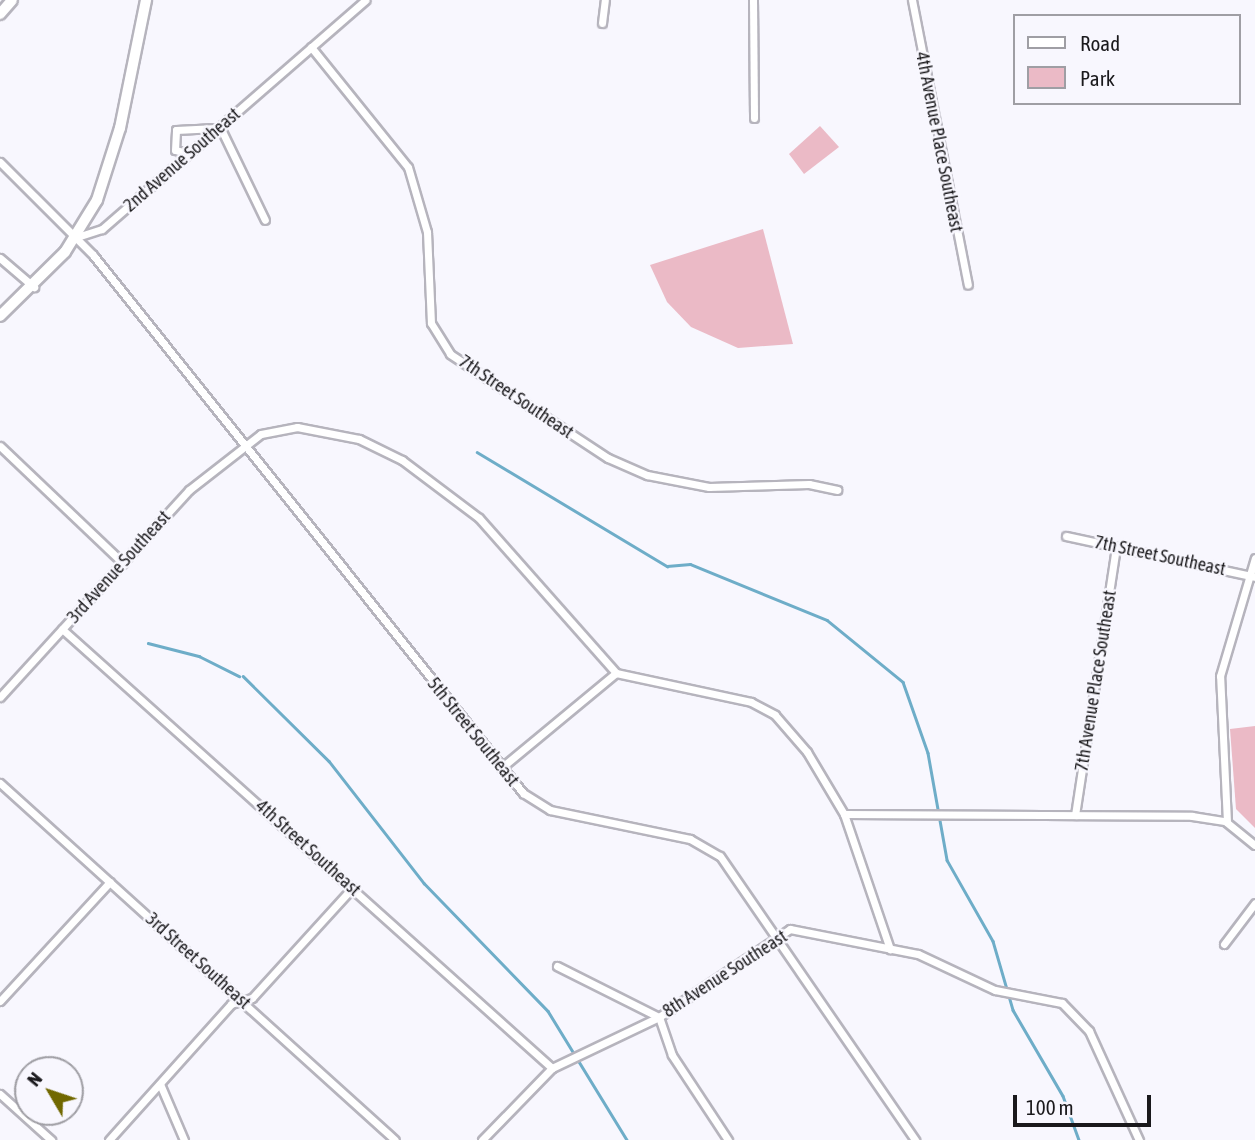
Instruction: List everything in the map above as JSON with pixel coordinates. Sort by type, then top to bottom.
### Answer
[{"type":"main road","points":[[0,14],[12,0]]},
{"type":"main road","points":[[77,237],[114,150],[146,0]]},
{"type":"main road","name":"2nd Avenue Southeast","points":[[0,316],[34,286],[77,237]]},
{"type":"street","name":"2nd Avenue Southeast","points":[[77,237],[102,229],[365,0]]},
{"type":"street","points":[[602,23],[605,0]]},
{"type":"street","points":[[753,0],[754,118]]},
{"type":"street","name":"4th Avenue Place Southeast","points":[[912,0],[968,285]]},
{"type":"street","name":"7th Street Southeast","points":[[310,47],[408,167],[428,232],[431,323],[450,354],[608,458],[648,475],[709,487],[801,484],[837,490]]},
{"type":"street","points":[[188,153],[174,150],[170,140],[176,130],[220,127],[265,220]]},
{"type":"street","name":"5th Street Southeast","points":[[0,162],[77,237],[246,445],[501,768],[550,810],[710,848],[777,938],[915,1140]]},
{"type":"street","points":[[0,258],[34,286]]},
{"type":"street","name":"3rd Avenue Southeast","points":[[0,697],[189,490],[246,445],[272,429],[309,428],[359,439],[402,460],[501,539],[616,673]]},
{"type":"street","points":[[0,446],[123,563]]},
{"type":"street","name":"7th Street Southeast","points":[[1066,536],[1252,576]]},
{"type":"street","name":"7th Avenue Place Southeast","points":[[1075,815],[1116,547]]},
{"type":"street","points":[[1227,822],[1220,676],[1252,576],[1255,558]]},
{"type":"street","name":"4th Street Southeast","points":[[62,629],[552,1068]]},
{"type":"street","points":[[501,768],[616,673],[768,709],[807,752],[844,814],[890,949]]},
{"type":"street","name":"3rd Street Southeast","points":[[0,783],[395,1140]]},
{"type":"street","points":[[844,814],[1075,815],[1227,822],[1255,845]]},
{"type":"street","points":[[0,1001],[110,882]]},
{"type":"street","points":[[109,1140],[231,1004],[252,998],[352,888]]},
{"type":"street","points":[[1224,944],[1255,903]]},
{"type":"street","name":"8th Avenue Southeast","points":[[482,1140],[552,1068],[659,1017],[790,929],[940,962],[995,990],[1062,1003],[1089,1031],[1139,1140]]},
{"type":"street","points":[[557,966],[659,1017],[672,1055],[728,1140]]},
{"type":"street","points":[[160,1084],[184,1140]]},
{"type":"street","points":[[0,1094],[51,1140]]},
{"type":"green space","points":[[820,126],[839,147],[804,174],[789,154]]},
{"type":"green space","points":[[763,229],[793,344],[738,348],[691,327],[667,302],[650,265]]},
{"type":"green space","points":[[1255,726],[1255,828],[1236,809],[1230,729]]},
{"type":"waterway","points":[[477,452],[667,566],[690,564],[827,620],[903,682],[928,753],[947,860],[993,941],[1013,1010],[1063,1096],[1079,1140]]},
{"type":"waterway","points":[[148,643],[199,656],[239,676]]},
{"type":"waterway","points":[[243,676],[329,761],[424,883],[548,1011],[627,1140]]}]
